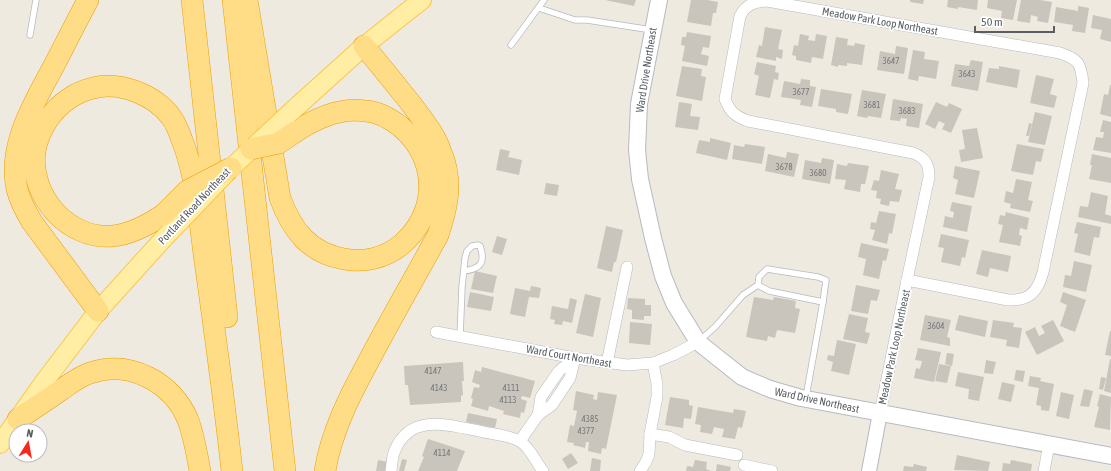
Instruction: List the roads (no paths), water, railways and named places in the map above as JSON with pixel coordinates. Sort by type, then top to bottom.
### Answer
[{"type":"highway","points":[[88,0],[30,111],[21,134],[16,166],[17,188],[25,210],[32,222],[98,311]]},
{"type":"highway","points":[[192,0],[244,471]]},
{"type":"highway","points":[[233,0],[285,471]]},
{"type":"highway","points":[[247,0],[278,191],[285,212],[295,229],[313,247],[322,252],[349,260],[363,260],[384,255],[396,249],[408,239],[418,227],[428,203],[430,187],[428,168],[422,150],[411,135],[395,122],[378,113],[366,110],[340,112],[306,125],[279,143],[251,149]]},
{"type":"highway","points":[[325,471],[327,459],[337,427],[352,392],[438,235],[444,215],[448,188],[442,152],[434,137],[396,84],[364,46]]},
{"type":"highway","points":[[231,168],[187,191],[163,214],[144,226],[131,232],[113,236],[105,236],[82,232],[67,223],[52,210],[41,192],[35,170],[35,152],[41,130],[55,110],[71,97],[93,88],[111,86],[130,89],[160,105],[171,117],[179,133],[192,171],[221,372],[232,471]]},
{"type":"highway","points":[[18,419],[90,373],[106,369],[121,369],[137,372],[152,379],[167,389],[180,406],[188,420],[196,446],[200,471]]},
{"type":"main road","name":"Portland Road Northeast","points":[[0,444],[44,382],[98,311],[165,237],[231,168],[292,111],[364,46],[422,0]]},
{"type":"main road","name":"Ward Drive Northeast","points":[[659,0],[639,104],[637,150],[640,179],[652,238],[663,276],[674,303],[698,342],[742,377],[770,389],[806,399],[1111,456]]},
{"type":"street","name":"Meadow Park Loop Northeast","points":[[880,413],[929,177],[929,168],[922,157],[913,153],[748,121],[738,118],[732,113],[725,99],[740,16],[743,10],[749,5],[756,2],[767,1],[1060,53],[1072,57],[1079,63],[1084,83],[1043,272],[1040,283],[1035,290],[1028,297],[1018,301],[908,280]]},
{"type":"street","points":[[607,363],[627,267]]},
{"type":"street","name":"Ward Court Northeast","points":[[436,332],[575,358],[627,365],[653,363],[674,356],[698,342]]},
{"type":"street","points":[[520,441],[538,415],[541,397],[559,371],[575,358]]},
{"type":"street","points":[[640,471],[649,454],[650,434],[657,391],[653,363]]},
{"type":"street","points":[[868,471],[880,413]]},
{"type":"street","points":[[391,471],[395,451],[401,440],[410,430],[421,425],[433,424],[451,426],[520,441],[543,471]]},
{"type":"street","points":[[650,434],[668,437],[685,445],[737,455]]},
{"type":"street","points":[[1044,471],[1049,444]]},
{"type":"street","points":[[744,465],[772,471]]},
{"type":"lane","points":[[30,35],[36,0]]},
{"type":"lane","points":[[511,45],[544,0]]},
{"type":"lane","points":[[538,8],[575,20],[587,20],[653,30]]},
{"type":"lane","points":[[460,336],[464,271],[467,251],[472,246],[480,246],[483,255],[480,264],[475,269],[464,271]]},
{"type":"lane","points":[[698,342],[715,327],[743,295],[758,285],[759,277],[767,269],[818,277],[826,280],[806,399]]},
{"type":"lane","points":[[758,285],[769,291],[823,302]]}]
